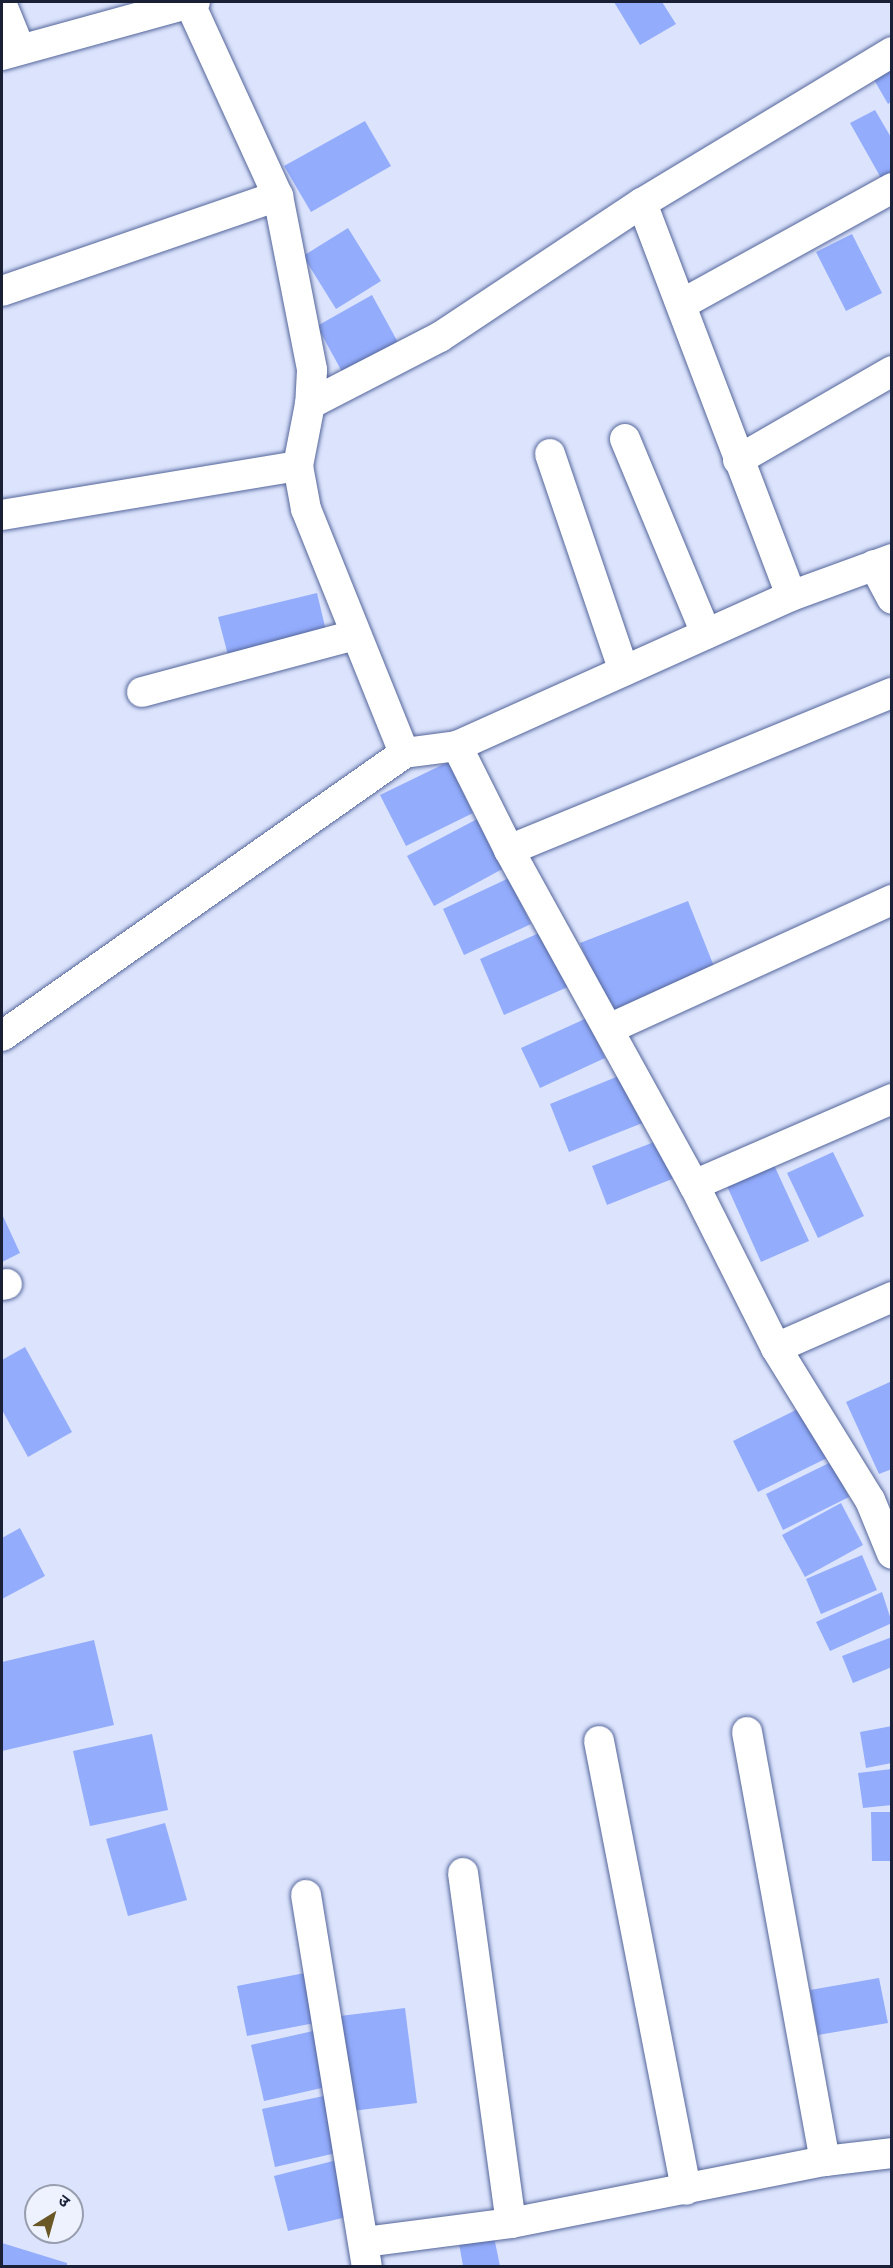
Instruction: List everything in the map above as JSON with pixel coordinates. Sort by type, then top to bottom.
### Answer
[{"type":"street","points":[[2,5],[11,52],[192,3],[278,196],[312,370],[310,404],[298,466],[306,509],[354,635],[404,753]]},
{"type":"street","points":[[310,404],[440,337],[642,203],[891,52]]},
{"type":"street","points":[[682,304],[891,188]]},
{"type":"street","points":[[2,291],[278,196]]},
{"type":"street","points":[[642,203],[791,596]]},
{"type":"street","points":[[738,460],[891,371]]},
{"type":"street","points":[[625,439],[705,634]]},
{"type":"street","points":[[550,454],[624,671]]},
{"type":"street","points":[[2,515],[298,466]]},
{"type":"street","points":[[2,1036],[404,753],[457,746],[791,596],[883,562],[891,599]]},
{"type":"street","points":[[142,692],[354,635]]},
{"type":"street","points":[[509,850],[891,693]]},
{"type":"street","points":[[457,746],[509,850],[610,1028],[694,1185],[776,1348],[881,1495],[891,1554]]},
{"type":"street","points":[[610,1028],[891,900]]},
{"type":"street","points":[[694,1185],[891,1099]]},
{"type":"street","points":[[776,1348],[891,1297]]},
{"type":"street","points":[[747,1732],[825,2161]]},
{"type":"street","points":[[599,1741],[686,2190]]},
{"type":"street","points":[[463,1874],[511,2223]]},
{"type":"street","points":[[306,1895],[366,2254],[825,2161],[891,2153]]},
{"type":"building","points":[[614,2],[662,2],[676,24],[640,45]]},
{"type":"building","points":[[892,68],[892,101],[888,104],[873,78]]},
{"type":"building","points":[[875,110],[892,139],[892,172],[881,178],[850,123]]},
{"type":"building","points":[[365,121],[391,166],[311,212],[284,166]]},
{"type":"building","points":[[348,228],[381,281],[336,309],[303,256]]},
{"type":"building","points":[[852,234],[882,293],[846,311],[816,252]]},
{"type":"building","points":[[372,295],[400,346],[346,379],[317,326]]},
{"type":"building","points":[[317,593],[327,635],[229,659],[218,617]]},
{"type":"building","points":[[448,762],[473,813],[406,846],[380,795]]},
{"type":"building","points":[[481,817],[508,866],[434,906],[407,856]]},
{"type":"building","points":[[509,878],[531,924],[464,955],[443,909]]},
{"type":"building","points":[[688,901],[717,974],[609,1016],[580,943]]},
{"type":"building","points":[[546,930],[570,986],[504,1015],[480,959]]},
{"type":"building","points":[[587,1018],[605,1058],[540,1088],[521,1048]]},
{"type":"building","points":[[626,1073],[645,1122],[569,1152],[550,1104]]},
{"type":"building","points":[[667,1137],[682,1175],[607,1205],[592,1166]]},
{"type":"building","points":[[833,1152],[864,1216],[818,1238],[787,1173]]},
{"type":"building","points":[[774,1165],[809,1241],[761,1262],[727,1186]]},
{"type":"building","points":[[2,1214],[20,1253],[2,1262]]},
{"type":"building","points":[[25,1347],[72,1432],[28,1457],[2,1410],[2,1360]]},
{"type":"building","points":[[892,1381],[892,1469],[879,1474],[846,1402]]},
{"type":"building","points":[[802,1407],[827,1458],[758,1492],[733,1441]]},
{"type":"building","points":[[831,1462],[849,1497],[783,1530],[766,1494]]},
{"type":"building","points":[[841,1503],[863,1545],[805,1577],[782,1535]]},
{"type":"building","points":[[20,1528],[45,1576],[2,1599],[2,1538]]},
{"type":"building","points":[[862,1555],[877,1590],[821,1614],[806,1579]]},
{"type":"building","points":[[882,1592],[892,1623],[830,1651],[816,1622]]},
{"type":"building","points":[[892,1637],[892,1667],[853,1683],[842,1656]]},
{"type":"building","points":[[94,1640],[114,1725],[2,1751],[2,1662]]},
{"type":"building","points":[[892,1726],[892,1763],[866,1768],[860,1732]]},
{"type":"building","points":[[152,1734],[168,1810],[90,1826],[73,1751]]},
{"type":"building","points":[[892,1769],[892,1805],[863,1808],[858,1773]]},
{"type":"building","points":[[871,1812],[892,1812],[892,1861],[872,1861]]},
{"type":"building","points":[[165,1823],[187,1900],[128,1916],[106,1839]]},
{"type":"building","points":[[310,1972],[320,2022],[247,2036],[237,1986]]},
{"type":"building","points":[[879,1978],[888,2023],[818,2035],[810,1990]]},
{"type":"building","points":[[405,2008],[417,2103],[352,2111],[340,2016]]},
{"type":"building","points":[[322,2029],[335,2085],[264,2101],[251,2045]]},
{"type":"building","points":[[333,2094],[345,2151],[275,2167],[262,2109]]},
{"type":"building","points":[[341,2159],[355,2215],[288,2231],[274,2176]]},
{"type":"building","points":[[494,2237],[500,2266],[463,2266],[459,2243]]},
{"type":"building","points":[[2,2243],[67,2263],[67,2266],[2,2266]]}]
